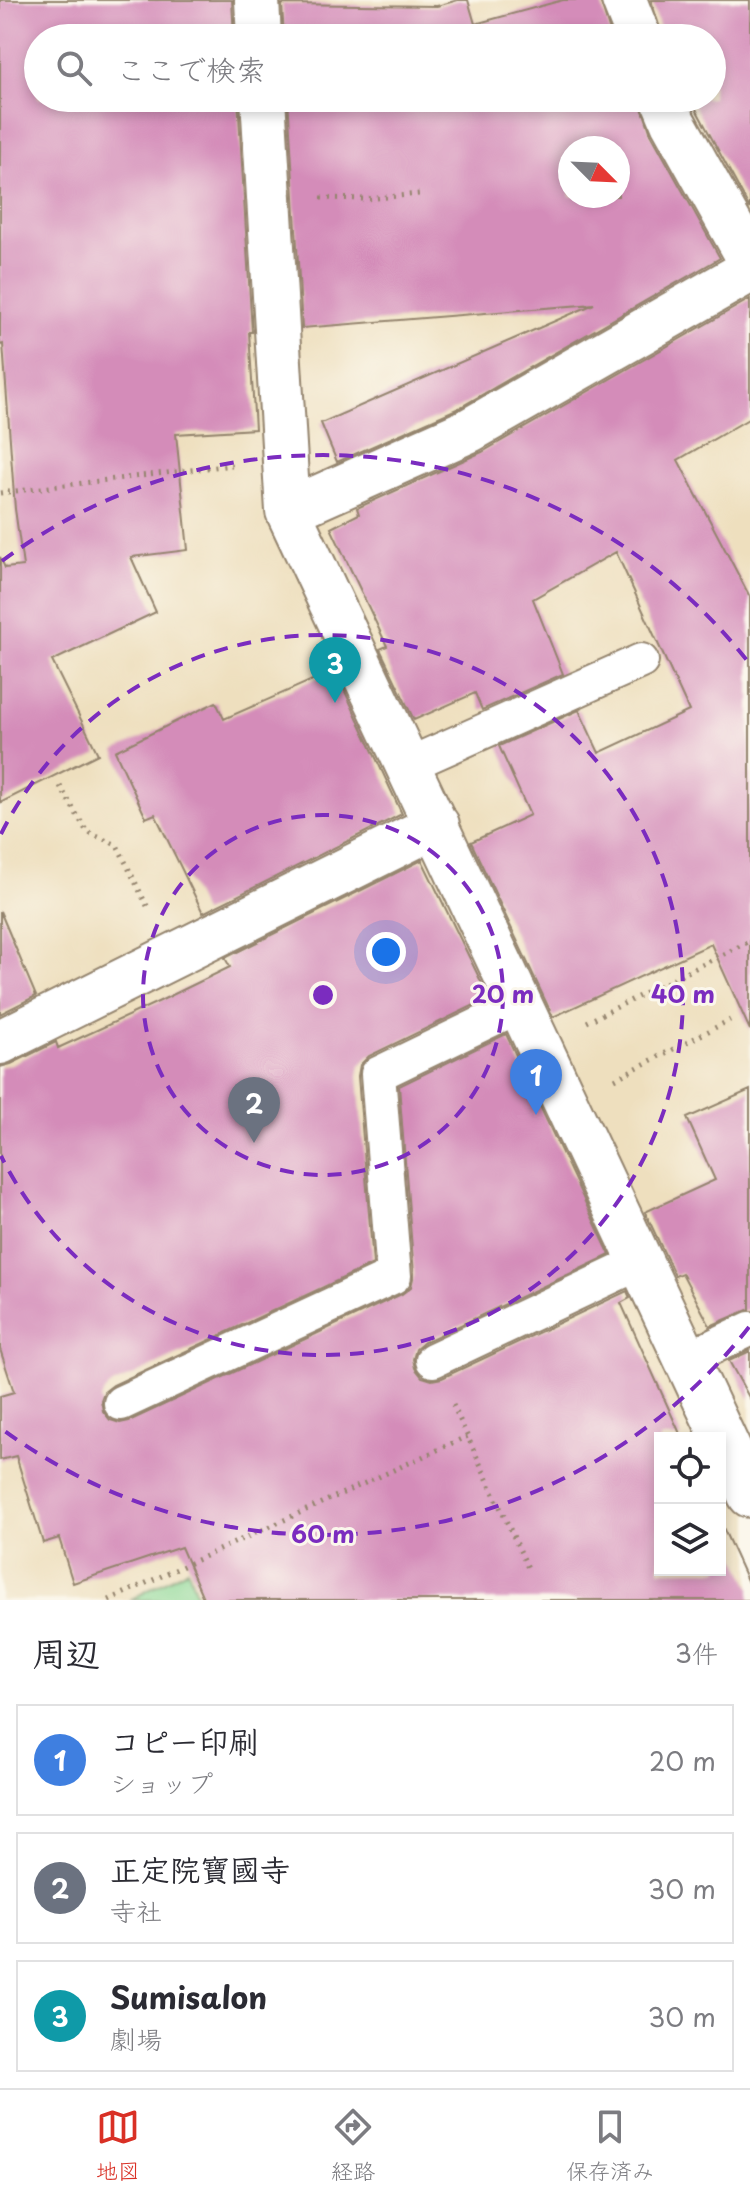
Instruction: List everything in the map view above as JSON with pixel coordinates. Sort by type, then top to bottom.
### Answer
[{"type":"street","points":[[257,0],[258,24]]},
{"type":"street","points":[[624,0],[633,24]]},
{"type":"street","points":[[264,112],[288,511],[750,1495]]},
{"type":"street","points":[[669,112],[750,260]]},
{"type":"street","points":[[288,511],[470,430],[750,270]]},
{"type":"street","points":[[0,1042],[437,825]]},
{"type":"lane","points":[[408,765],[641,661]]},
{"type":"lane","points":[[121,1403],[394,1276],[378,1074],[530,1023]]},
{"type":"lane","points":[[433,1360],[641,1262]]},
{"type":"lane","points":[[687,1359],[750,1329]]},
{"type":"path","points":[[269,201],[365,199],[420,194]]},
{"type":"path","points":[[0,493],[285,458]]},
{"type":"path","points":[[60,786],[87,832],[117,845],[173,957]]},
{"type":"path","points":[[530,1023],[576,1027],[750,941]]},
{"type":"path","points":[[568,1104],[730,1020]]},
{"type":"path","points":[[433,1360],[528,1568]]},
{"type":"path","points":[[109,1600],[468,1436]]},
{"type":"green space","points":[[188,1569],[198,1600],[130,1600]]},
{"type":"building","points":[[0,0],[232,0],[233,24],[24,24],[24,112],[239,112],[255,429],[176,434],[188,550],[131,557],[156,612],[52,661],[98,754],[0,803],[0,557],[5,568],[23,566],[15,509],[3,344],[0,345]]},
{"type":"building","points":[[468,0],[475,24],[283,24],[282,4],[437,6]]},
{"type":"building","points":[[563,0],[600,0],[608,24],[475,24]]},
{"type":"building","points":[[651,0],[750,0],[750,209],[698,112],[726,112],[726,24],[659,24]]},
{"type":"building","points":[[289,112],[644,112],[651,134],[720,258],[459,408],[337,462],[321,423],[594,304],[302,328]]},
{"type":"building","points":[[750,299],[750,418],[678,460],[750,597],[750,1030],[711,944],[553,1017],[471,842],[530,815],[499,746],[579,710],[599,753],[689,711],[616,552],[533,599],[563,674],[482,710],[475,693],[414,720],[380,649],[387,646],[331,528],[359,514],[357,508],[482,452]]},
{"type":"building","points":[[335,670],[402,814],[203,913],[155,814],[146,818],[115,751],[216,702],[224,719]]},
{"type":"building","points":[[422,860],[489,998],[369,1056],[360,1065],[358,1076],[373,1264],[113,1385],[104,1392],[101,1400],[103,1411],[110,1420],[120,1423],[129,1421],[402,1294],[411,1287],[414,1274],[399,1086],[506,1034],[610,1255],[424,1342],[416,1349],[413,1359],[415,1368],[422,1377],[432,1380],[442,1378],[627,1291],[630,1298],[621,1303],[679,1432],[654,1432],[654,1576],[726,1576],[726,1534],[750,1587],[750,1600],[204,1600],[181,1547],[73,1583],[59,1538],[43,1543],[16,1456],[0,1460],[0,1396],[14,1392],[0,1349],[0,1067],[56,1042],[58,1048],[160,1001],[230,967],[225,958]]},
{"type":"building","points":[[0,911],[36,996],[0,1014]]},
{"type":"building","points":[[750,1090],[750,1309],[710,1326],[682,1273],[675,1276],[645,1212],[715,1180],[687,1118]]},
{"type":"building","points":[[750,1351],[750,1399],[729,1361]]},
{"type":"place","name":"Sumisalon","points":[[335,703]]},
{"type":"place","name":"コピー印刷","points":[[536,1115]]},
{"type":"place","name":"正定院寶國寺","points":[[254,1143]]}]
